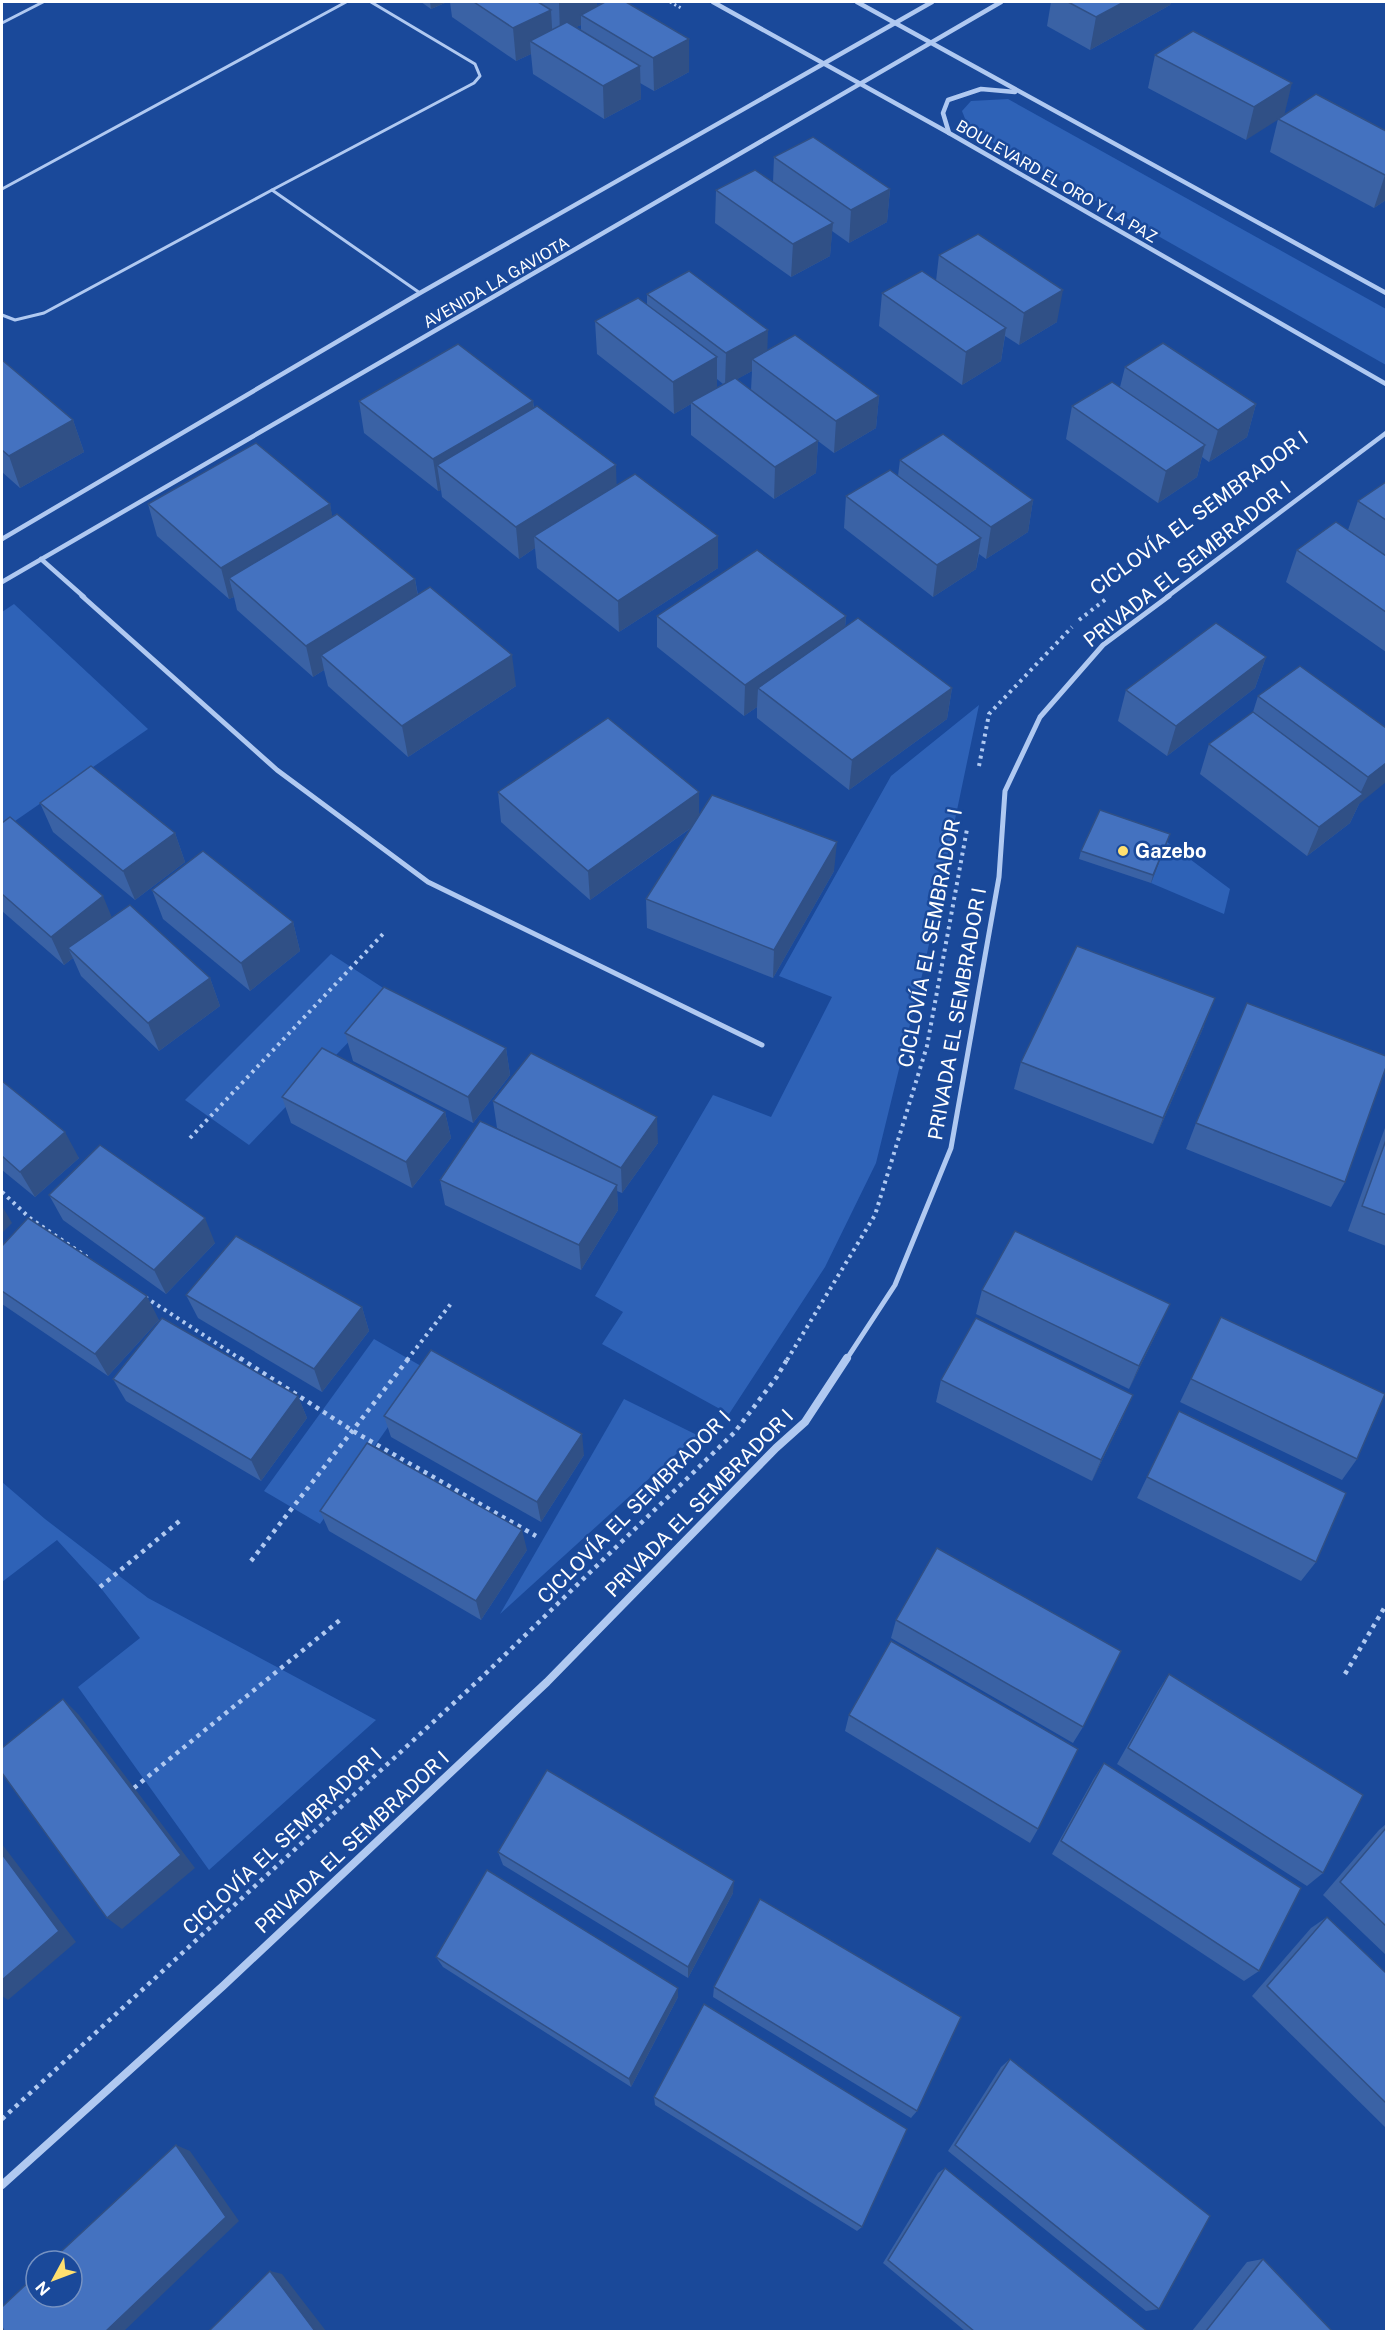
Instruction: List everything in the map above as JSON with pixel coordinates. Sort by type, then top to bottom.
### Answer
[{"type":"street","name":"BOULEVARD EL ORO Y LA PAZ","points":[[713,2],[949,133],[1386,384]]},
{"type":"street","points":[[856,2],[1386,293]]},
{"type":"street","name":"AVENIDA LA GAVIOTA","points":[[2,539],[420,293],[932,2]]},
{"type":"street","name":"AVENIDA LA GAVIOTA","points":[[2,582],[1001,2]]},
{"type":"street","points":[[949,133],[943,113],[948,100],[968,90],[993,87],[1024,94]]},
{"type":"street","name":"PRIVADA EL SEMBRADOR I","points":[[2,2185],[223,1986],[547,1682],[767,1457],[805,1422],[895,1285],[951,1148],[999,877],[1005,790],[1040,717],[1103,645],[1386,433]]},
{"type":"street","points":[[41,559],[277,770],[428,882],[762,1045]]},
{"type":"lane","points":[[2,23],[43,2]]},
{"type":"lane","points":[[2,189],[346,2]]},
{"type":"lane","points":[[2,315],[15,320],[44,314],[474,83],[480,76],[475,64],[371,2]]},
{"type":"lane","points":[[272,190],[420,293]]},
{"type":"path","name":"CICLOVÍA EL SEMBRADOR I","points":[[978,772],[989,714],[1084,615],[1112,595]]},
{"type":"path","name":"CICLOVÍA EL SEMBRADOR I","points":[[2,2119],[481,1678],[734,1433],[776,1378],[875,1215],[927,1046],[970,817]]},
{"type":"path","points":[[190,1137],[383,934]]},
{"type":"path","points":[[2,1192],[31,1219],[88,1258]]},
{"type":"path","points":[[144,1297],[353,1431],[536,1536]]},
{"type":"path","points":[[251,1562],[453,1301]]},
{"type":"path","points":[[99,1587],[183,1518]]},
{"type":"path","points":[[1345,1674],[1386,1605]]},
{"type":"path","points":[[134,1788],[340,1620]]},
{"type":"shaded area","points":[[1008,99],[1386,309],[1386,365],[969,129],[962,111],[971,101]]},
{"type":"shaded area","points":[[14,604],[148,729],[2,830],[2,612]]},
{"type":"shaded area","points":[[979,705],[925,963],[876,1163],[825,1267],[729,1414],[602,1344],[623,1312],[595,1296],[713,1095],[771,1117],[832,997],[779,976],[891,776]]},
{"type":"shaded area","points":[[1167,842],[1230,889],[1224,914],[1151,883]]},
{"type":"shaded area","points":[[331,954],[394,995],[249,1145],[185,1100]]},
{"type":"shaded area","points":[[374,1339],[428,1370],[320,1524],[264,1491]]},
{"type":"shaded area","points":[[624,1399],[697,1435],[500,1614]]},
{"type":"shaded area","points":[[2,1482],[45,1519],[148,1598],[376,1720],[209,1870],[78,1687],[140,1638],[100,1587],[57,1540],[2,1582]]},
{"type":"building","points":[[474,2],[538,2],[551,10],[513,28]]},
{"type":"building","points":[[605,2],[626,2],[689,39],[653,58],[581,15]]},
{"type":"building","points":[[1068,2],[1124,2],[1096,17]]},
{"type":"building","points":[[567,22],[640,66],[603,86],[530,41]]},
{"type":"building","points":[[1193,31],[1292,83],[1254,107],[1155,55]]},
{"type":"building","points":[[1316,94],[1386,131],[1385,175],[1278,119]]},
{"type":"building","points":[[813,137],[890,189],[851,210],[774,157]]},
{"type":"building","points":[[755,170],[833,223],[793,244],[716,190]]},
{"type":"building","points":[[978,234],[1063,290],[1024,313],[939,255]]},
{"type":"building","points":[[689,271],[768,330],[726,353],[647,294]]},
{"type":"building","points":[[922,271],[1006,328],[966,352],[882,293]]},
{"type":"building","points":[[638,298],[717,357],[673,382],[595,321]]},
{"type":"building","points":[[795,335],[879,396],[836,421],[752,359]]},
{"type":"building","points":[[1163,343],[1256,404],[1218,430],[1125,367]]},
{"type":"building","points":[[458,344],[533,401],[433,459],[359,401]]},
{"type":"building","points":[[2,360],[73,420],[9,456],[2,450]]},
{"type":"building","points":[[735,378],[818,441],[775,467],[691,402]]},
{"type":"building","points":[[1112,382],[1205,445],[1166,471],[1072,406]]},
{"type":"building","points":[[537,406],[616,465],[516,527],[437,465]]},
{"type":"building","points":[[943,434],[1033,500],[991,527],[900,460]]},
{"type":"building","points":[[256,443],[330,504],[221,568],[148,504]]},
{"type":"building","points":[[890,470],[981,538],[937,565],[846,496]]},
{"type":"building","points":[[635,474],[718,536],[618,601],[534,536]]},
{"type":"building","points":[[1386,482],[1386,520],[1358,501]]},
{"type":"building","points":[[337,514],[415,579],[306,646],[229,578]]},
{"type":"building","points":[[1336,522],[1386,556],[1386,612],[1297,550]]},
{"type":"building","points":[[757,550],[846,616],[745,685],[657,616]]},
{"type":"building","points":[[430,587],[512,655],[402,726],[321,655]]},
{"type":"building","points":[[858,618],[952,688],[852,760],[758,688]]},
{"type":"building","points":[[1216,623],[1266,657],[1176,726],[1126,690]]},
{"type":"building","points":[[1300,666],[1386,728],[1386,763],[1368,777],[1258,696]]},
{"type":"building","points":[[1253,712],[1363,794],[1319,827],[1209,744]]},
{"type":"building","points":[[608,718],[699,792],[588,871],[498,792]]},
{"type":"building","points":[[91,766],[175,833],[123,871],[40,803]]},
{"type":"building","points":[[712,795],[837,842],[774,950],[646,899]]},
{"type":"building","name":"Gazebo","points":[[1100,810],[1170,834],[1153,875],[1081,851]]},
{"type":"building","points":[[10,817],[103,896],[51,937],[2,894],[2,823]]},
{"type":"building","points":[[203,851],[293,922],[241,963],[152,890]]},
{"type":"building","points":[[130,905],[210,978],[148,1023],[68,948]]},
{"type":"building","points":[[1077,946],[1215,998],[1163,1118],[1021,1062]]},
{"type":"building","points":[[384,987],[506,1048],[468,1097],[345,1033]]},
{"type":"building","points":[[1247,1003],[1386,1056],[1386,1067],[1345,1182],[1196,1123]]},
{"type":"building","points":[[322,1048],[445,1112],[406,1162],[282,1097]]},
{"type":"building","points":[[531,1053],[657,1117],[621,1168],[493,1101]]},
{"type":"building","points":[[2,1081],[65,1132],[20,1172],[2,1156]]},
{"type":"building","points":[[480,1121],[617,1185],[579,1245],[440,1180]]},
{"type":"building","points":[[1386,1140],[1386,1215],[1362,1206]]},
{"type":"building","points":[[100,1145],[205,1218],[154,1270],[49,1195]]},
{"type":"building","points":[[28,1218],[147,1296],[95,1354],[2,1291],[2,1246]]},
{"type":"building","points":[[1015,1231],[1170,1304],[1139,1366],[982,1290]]},
{"type":"building","points":[[236,1236],[362,1307],[314,1369],[186,1295]]},
{"type":"building","points":[[1221,1317],[1385,1394],[1357,1459],[1191,1379]]},
{"type":"building","points":[[162,1318],[298,1396],[251,1460],[113,1379]]},
{"type":"building","points":[[976,1318],[1133,1395],[1101,1460],[941,1380]]},
{"type":"building","points":[[431,1350],[582,1434],[537,1502],[384,1416]]},
{"type":"building","points":[[1179,1411],[1346,1493],[1316,1562],[1147,1477]]},
{"type":"building","points":[[367,1443],[522,1530],[476,1601],[320,1511]]},
{"type":"building","points":[[937,1548],[1121,1651],[1083,1727],[896,1620]]},
{"type":"building","points":[[891,1641],[1078,1749],[1038,1829],[849,1715]]},
{"type":"building","points":[[1169,1674],[1363,1795],[1323,1873],[1128,1748]]},
{"type":"building","points":[[63,1699],[181,1855],[107,1918],[2,1773],[2,1748]]},
{"type":"building","points":[[1104,1763],[1301,1888],[1259,1971],[1061,1841]]},
{"type":"building","points":[[547,1770],[734,1881],[688,1967],[498,1852]]},
{"type":"building","points":[[1386,1828],[1386,1926],[1340,1882]]},
{"type":"building","points":[[2,1854],[59,1931],[2,1980]]},
{"type":"building","points":[[487,1870],[678,1988],[629,2079],[436,1957]]},
{"type":"building","points":[[760,1899],[961,2017],[917,2111],[714,1987]]},
{"type":"building","points":[[1327,1917],[1386,1973],[1386,2103],[1267,1986]]},
{"type":"building","points":[[704,2004],[907,2129],[862,2227],[654,2097]]},
{"type":"building","points":[[1010,2059],[1210,2216],[1159,2309],[955,2145]]},
{"type":"building","points":[[176,2145],[226,2217],[106,2331],[4,2331],[2,2307],[24,2286],[24,2309],[84,2309],[84,2249],[64,2249]]},
{"type":"building","points":[[945,2168],[1147,2331],[974,2331],[888,2260]]},
{"type":"building","points":[[1263,2259],[1332,2331],[1206,2331]]},
{"type":"building","points":[[270,2271],[315,2331],[209,2331]]},
{"type":"place","name":"Gazebo","points":[[1123,851]]}]
